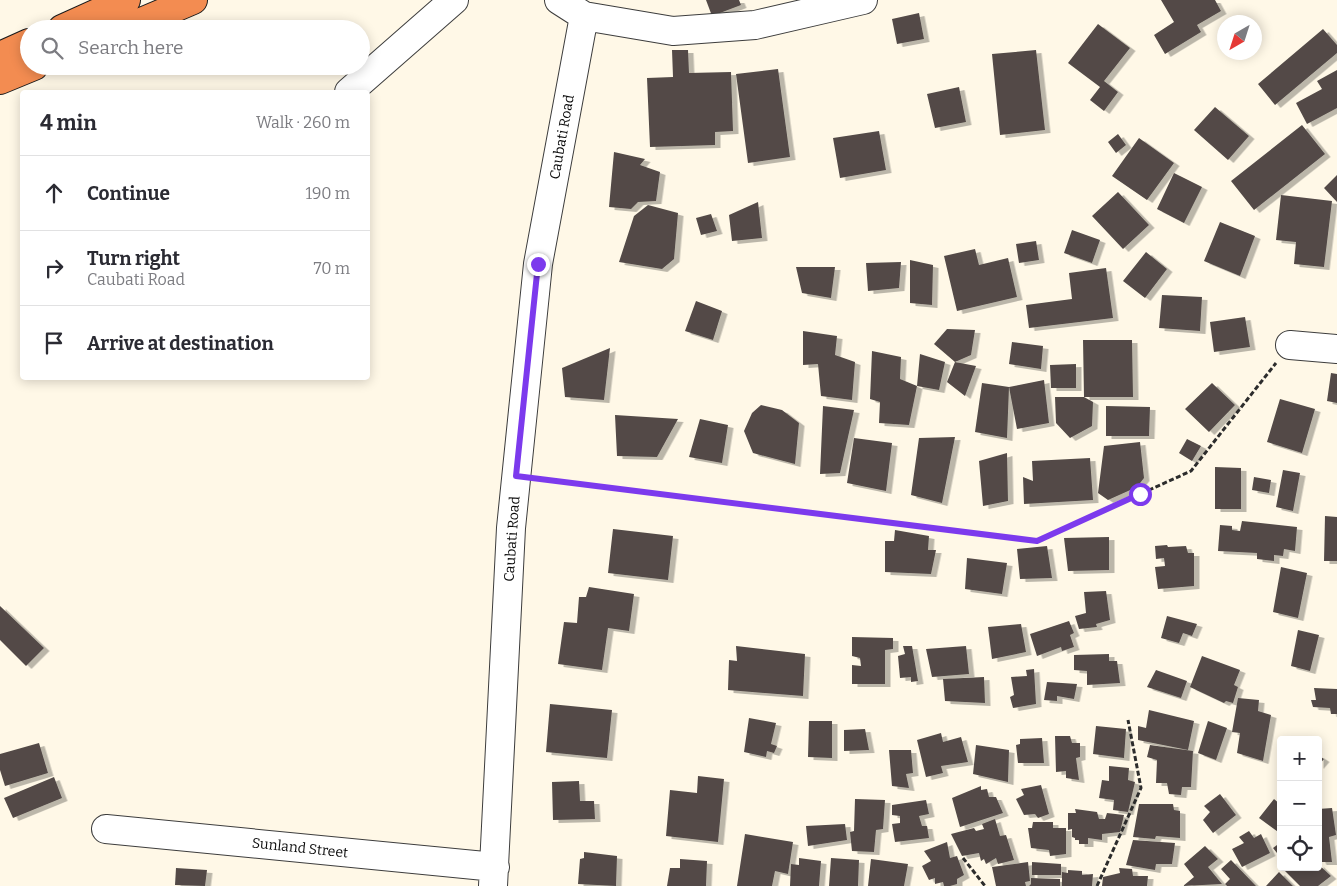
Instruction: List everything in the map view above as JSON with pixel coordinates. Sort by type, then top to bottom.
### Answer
[{"type":"highway","points":[[82,20],[126,0]]},
{"type":"highway","points":[[146,20],[193,0]]},
{"type":"highway","points":[[0,56],[20,48]]},
{"type":"highway","points":[[0,80],[20,72]]},
{"type":"street","points":[[370,74],[454,0]]},
{"type":"street","points":[[559,0],[584,16],[672,31],[755,25],[863,0]]},
{"type":"street","name":"Caubati Road","points":[[494,877],[511,528],[538,264],[584,16]]},
{"type":"street","points":[[351,90],[368,75]]},
{"type":"street","points":[[1290,345],[1337,349]]},
{"type":"street","name":"Sunland Street","points":[[106,829],[494,877]]},
{"type":"path","points":[[516,476],[1037,541],[1191,472],[1290,345]]},
{"type":"path","points":[[1097,886],[1141,788],[1128,720]]},
{"type":"path","points":[[963,858],[984,886]]},
{"type":"building","points":[[706,0],[739,0],[741,5],[712,16]]},
{"type":"building","points":[[1161,0],[1215,0],[1221,11],[1197,25],[1201,32],[1165,54],[1154,35],[1174,22]]},
{"type":"building","points":[[919,13],[924,39],[897,44],[892,19]]},
{"type":"building","points":[[1098,24],[1130,48],[1104,81],[1118,92],[1104,111],[1090,100],[1100,87],[1068,63]]},
{"type":"building","points":[[1323,29],[1337,45],[1337,53],[1275,105],[1258,84]]},
{"type":"building","points":[[672,50],[688,50],[689,73],[731,72],[733,131],[715,132],[715,145],[650,147],[647,78],[673,77]]},
{"type":"building","points":[[1036,50],[1045,130],[1000,135],[992,54]]},
{"type":"building","points":[[778,69],[790,157],[748,163],[736,74]]},
{"type":"building","points":[[1337,70],[1337,108],[1307,124],[1296,103],[1322,89],[1317,81]]},
{"type":"building","points":[[959,87],[966,122],[935,128],[927,94]]},
{"type":"building","points":[[1215,107],[1249,136],[1228,160],[1194,130]]},
{"type":"building","points":[[1302,125],[1325,154],[1254,210],[1231,181]]},
{"type":"building","points":[[879,131],[886,170],[840,178],[833,138]]},
{"type":"building","points":[[1118,134],[1126,145],[1116,153],[1108,142]]},
{"type":"building","points":[[1139,138],[1174,163],[1147,200],[1112,176]]},
{"type":"building","points":[[614,152],[645,159],[640,165],[660,172],[656,201],[638,202],[631,209],[609,207]]},
{"type":"building","points":[[1174,173],[1202,187],[1184,223],[1157,209]]},
{"type":"building","points":[[1337,175],[1337,202],[1324,188]]},
{"type":"building","points":[[1118,192],[1149,225],[1123,249],[1092,216]]},
{"type":"building","points":[[1281,195],[1332,201],[1324,267],[1294,264],[1296,242],[1276,240]]},
{"type":"building","points":[[758,202],[762,238],[732,241],[729,215]]},
{"type":"building","points":[[648,205],[678,213],[674,259],[662,269],[619,262],[634,216]]},
{"type":"building","points":[[711,214],[717,231],[701,235],[696,218]]},
{"type":"building","points":[[1220,222],[1255,236],[1240,276],[1204,261]]},
{"type":"building","points":[[1072,230],[1100,240],[1092,263],[1064,253]]},
{"type":"building","points":[[1036,241],[1039,260],[1019,263],[1016,244]]},
{"type":"building","points":[[975,249],[979,265],[1008,258],[1017,297],[957,311],[944,256]]},
{"type":"building","points":[[1146,252],[1167,269],[1145,298],[1123,281]]},
{"type":"building","points":[[910,260],[933,265],[932,305],[910,303]]},
{"type":"building","points":[[901,262],[899,288],[868,291],[866,263]]},
{"type":"building","points":[[796,267],[835,267],[831,298],[802,293]]},
{"type":"building","points":[[1106,268],[1113,318],[1029,328],[1026,305],[1072,299],[1069,273]]},
{"type":"building","points":[[1162,295],[1202,297],[1200,331],[1159,328]]},
{"type":"building","points":[[696,301],[722,311],[713,340],[685,331]]},
{"type":"building","points":[[1245,317],[1250,347],[1214,352],[1210,322]]},
{"type":"building","points":[[947,329],[975,330],[971,355],[955,362],[934,344]]},
{"type":"building","points":[[803,331],[837,336],[835,355],[855,362],[852,400],[821,396],[818,364],[803,365]]},
{"type":"building","points":[[1083,340],[1132,340],[1133,397],[1084,397]]},
{"type":"building","points":[[1012,342],[1043,346],[1041,369],[1009,364]]},
{"type":"building","points":[[610,348],[604,400],[565,397],[562,368]]},
{"type":"building","points":[[872,351],[901,357],[900,379],[917,386],[909,425],[879,423],[880,402],[870,399]]},
{"type":"building","points":[[920,354],[945,362],[939,390],[917,386]]},
{"type":"building","points":[[955,362],[976,366],[965,396],[947,382]]},
{"type":"building","points":[[1076,364],[1076,388],[1051,388],[1050,365]]},
{"type":"building","points":[[1331,373],[1337,374],[1337,403],[1327,401]]},
{"type":"building","points":[[1044,380],[1049,423],[1017,429],[1009,387]]},
{"type":"building","points":[[982,383],[1009,387],[1007,438],[975,432]]},
{"type":"building","points":[[1212,383],[1235,405],[1209,432],[1185,409]]},
{"type":"building","points":[[1055,397],[1084,397],[1093,402],[1092,426],[1070,438],[1056,423]]},
{"type":"building","points":[[1280,399],[1315,409],[1302,453],[1267,442]]},
{"type":"building","points":[[761,405],[782,410],[799,423],[795,464],[753,453],[744,431],[752,413]]},
{"type":"building","points":[[823,406],[854,410],[840,473],[820,474]]},
{"type":"building","points":[[1106,406],[1150,407],[1149,436],[1106,436]]},
{"type":"building","points":[[615,415],[678,419],[657,457],[617,456]]},
{"type":"building","points":[[700,419],[728,425],[722,463],[689,457]]},
{"type":"building","points":[[955,437],[942,503],[911,495],[919,438]]},
{"type":"building","points":[[854,438],[892,443],[886,491],[847,483]]},
{"type":"building","points":[[1187,439],[1201,446],[1192,461],[1179,453]]},
{"type":"building","points":[[1140,442],[1144,478],[1137,487],[1108,500],[1098,493],[1104,446]]},
{"type":"building","points":[[1007,453],[1008,501],[983,506],[979,461]]},
{"type":"building","points":[[1090,458],[1093,500],[1024,504],[1023,477],[1033,481],[1032,461]]},
{"type":"building","points":[[1215,467],[1241,468],[1241,509],[1215,509]]},
{"type":"building","points":[[1283,470],[1300,473],[1293,511],[1276,507]]},
{"type":"building","points":[[1254,477],[1271,480],[1269,493],[1252,490]]},
{"type":"building","points":[[1325,516],[1337,517],[1337,561],[1324,561]]},
{"type":"building","points":[[1242,521],[1297,527],[1295,551],[1284,549],[1283,556],[1274,555],[1274,561],[1257,559],[1257,553],[1218,551],[1220,525],[1232,526],[1232,530],[1240,531]]},
{"type":"building","points":[[613,529],[673,536],[668,580],[608,573]]},
{"type":"building","points":[[895,530],[929,536],[928,550],[936,550],[931,574],[885,572],[885,541],[894,541]]},
{"type":"building","points":[[1109,537],[1109,570],[1068,571],[1064,538]]},
{"type":"building","points":[[1167,545],[1168,547],[1186,546],[1188,553],[1194,553],[1194,586],[1158,589],[1155,567],[1165,566],[1164,558],[1156,559],[1155,546]]},
{"type":"building","points":[[1047,546],[1052,578],[1020,579],[1017,549]]},
{"type":"building","points":[[967,558],[1007,563],[1002,594],[965,589]]},
{"type":"building","points":[[1281,567],[1307,573],[1298,618],[1273,612]]},
{"type":"building","points":[[589,587],[634,594],[629,631],[608,628],[602,670],[558,664],[564,622],[577,623],[579,597],[586,597]]},
{"type":"building","points":[[1106,591],[1110,620],[1096,624],[1097,627],[1079,629],[1075,616],[1086,613],[1084,592]]},
{"type":"building","points":[[0,606],[44,648],[26,666],[0,640]]},
{"type":"building","points":[[1167,616],[1197,624],[1192,636],[1183,633],[1179,643],[1161,638]]},
{"type":"building","points":[[1069,621],[1074,633],[1070,635],[1074,647],[1062,651],[1061,647],[1037,656],[1030,634]]},
{"type":"building","points":[[1021,624],[1026,652],[992,659],[988,627]]},
{"type":"building","points":[[1298,630],[1319,635],[1310,671],[1291,666]]},
{"type":"building","points":[[852,637],[893,638],[893,649],[885,650],[885,684],[852,684],[852,665],[861,666],[860,658],[852,656]]},
{"type":"building","points":[[736,646],[805,654],[803,696],[728,690],[729,660],[737,661]]},
{"type":"building","points":[[903,646],[912,646],[918,681],[911,682],[911,677],[900,678],[898,656],[905,654]]},
{"type":"building","points":[[966,646],[969,674],[932,677],[926,649]]},
{"type":"building","points":[[1109,654],[1109,661],[1117,661],[1120,683],[1087,685],[1087,671],[1074,670],[1074,655]]},
{"type":"building","points":[[1202,656],[1240,670],[1234,685],[1238,687],[1233,703],[1226,701],[1224,703],[1190,687]]},
{"type":"building","points":[[1034,669],[1036,704],[1013,708],[1010,697],[1014,695],[1011,677],[1027,676],[1026,670]]},
{"type":"building","points":[[1156,670],[1187,681],[1181,698],[1147,687]]},
{"type":"building","points":[[984,677],[985,703],[945,701],[943,679]]},
{"type":"building","points":[[1047,682],[1077,684],[1074,699],[1057,696],[1057,701],[1044,700]]},
{"type":"building","points":[[1314,688],[1337,689],[1337,714],[1331,714],[1330,708],[1313,707],[1311,700],[1316,700]]},
{"type":"building","points":[[1238,698],[1259,700],[1258,711],[1271,715],[1263,761],[1237,753],[1240,733],[1232,732]]},
{"type":"building","points":[[550,704],[612,710],[607,758],[546,752]]},
{"type":"building","points":[[1149,710],[1194,721],[1188,750],[1138,740],[1138,726],[1146,728]]},
{"type":"building","points":[[749,718],[776,723],[771,744],[777,746],[774,753],[767,751],[766,757],[744,752]]},
{"type":"building","points":[[809,721],[832,721],[832,758],[808,757]]},
{"type":"building","points":[[1208,721],[1227,728],[1216,760],[1198,753]]},
{"type":"building","points":[[1096,726],[1126,729],[1124,758],[1093,754]]},
{"type":"building","points":[[865,729],[869,750],[844,751],[844,730]]},
{"type":"building","points":[[941,733],[943,742],[961,737],[968,762],[941,766],[943,773],[926,777],[917,740]]},
{"type":"building","points":[[1055,736],[1070,736],[1072,743],[1080,743],[1080,757],[1076,758],[1079,780],[1066,778],[1066,771],[1056,772]]},
{"type":"building","points":[[1042,738],[1044,763],[1018,763],[1016,745],[1020,744],[1020,739]]},
{"type":"building","points":[[39,743],[48,773],[5,786],[0,770],[0,754]]},
{"type":"building","points":[[976,745],[1009,750],[1008,782],[973,774]]},
{"type":"building","points":[[1150,745],[1193,751],[1191,787],[1182,787],[1181,795],[1169,794],[1167,783],[1156,783],[1157,760],[1147,757]]},
{"type":"building","points":[[889,750],[911,750],[913,773],[906,774],[909,788],[892,786]]},
{"type":"building","points":[[1109,766],[1129,768],[1128,780],[1135,782],[1128,812],[1113,810],[1114,800],[1099,798],[1102,780],[1109,781]]},
{"type":"building","points":[[698,776],[724,779],[718,842],[666,836],[670,790],[697,793]]},
{"type":"building","points":[[54,777],[62,798],[13,818],[4,798]]},
{"type":"building","points":[[579,781],[580,801],[594,801],[595,819],[553,820],[552,782]]},
{"type":"building","points":[[1041,785],[1049,814],[1038,818],[1035,814],[1024,815],[1016,799],[1024,795],[1021,789]]},
{"type":"building","points":[[981,786],[981,790],[987,789],[989,797],[996,797],[1003,813],[960,827],[952,798]]},
{"type":"building","points":[[1220,794],[1236,815],[1213,833],[1203,820],[1210,812],[1204,806]]},
{"type":"building","points":[[855,799],[885,800],[883,829],[876,830],[874,852],[852,851],[850,832],[854,831]]},
{"type":"building","points":[[1274,799],[1277,802],[1277,831],[1259,818]]},
{"type":"building","points":[[926,800],[929,814],[919,816],[922,826],[927,826],[929,838],[895,842],[892,824],[900,823],[900,816],[892,815],[892,805]]},
{"type":"building","points":[[1139,804],[1173,804],[1174,810],[1180,811],[1180,838],[1156,836],[1155,839],[1133,837]]},
{"type":"building","points":[[1332,808],[1336,835],[1329,837],[1332,862],[1322,862],[1322,809]]},
{"type":"building","points":[[1075,809],[1097,812],[1099,819],[1105,819],[1107,813],[1124,815],[1120,832],[1102,834],[1102,840],[1088,838],[1088,844],[1079,844],[1079,840],[1075,840],[1072,837],[1072,829],[1068,830],[1068,813],[1076,813]]},
{"type":"building","points":[[995,819],[1000,836],[1006,835],[1014,860],[998,864],[996,858],[986,864],[984,859],[981,861],[979,853],[962,856],[951,834],[974,828],[976,831],[984,829],[982,824]]},
{"type":"building","points":[[1033,822],[1053,822],[1053,828],[1066,828],[1066,854],[1050,856],[1049,850],[1031,848],[1028,828],[1032,828]]},
{"type":"building","points":[[845,824],[847,840],[808,846],[806,826]]},
{"type":"building","points":[[1249,831],[1254,838],[1261,834],[1270,853],[1242,867],[1232,849],[1244,843],[1239,837]]},
{"type":"building","points":[[745,834],[793,842],[788,874],[775,871],[772,886],[737,886]]},
{"type":"building","points":[[1133,840],[1175,843],[1172,864],[1156,864],[1155,870],[1126,865]]},
{"type":"building","points":[[947,842],[950,858],[957,856],[964,875],[957,879],[957,884],[944,886],[943,882],[935,884],[935,878],[929,880],[922,866],[931,861],[924,851]]},
{"type":"building","points":[[1277,845],[1277,853],[1273,848]]},
{"type":"building","points":[[1205,846],[1218,859],[1208,867],[1222,884],[1183,886],[1194,877],[1184,864]]},
{"type":"building","points":[[584,852],[617,856],[616,886],[578,884],[580,859],[584,858]]},
{"type":"building","points":[[799,858],[821,861],[819,886],[790,886],[791,864],[799,865]]},
{"type":"building","points":[[831,858],[859,860],[858,886],[829,886]]},
{"type":"building","points":[[680,859],[707,861],[706,886],[667,886],[670,868],[680,868]]},
{"type":"building","points":[[871,859],[908,864],[904,886],[868,886]]},
{"type":"building","points":[[1231,860],[1256,886],[1227,886],[1225,884],[1230,879],[1221,869]]},
{"type":"building","points":[[1028,862],[1030,881],[1025,882],[1026,886],[996,886],[992,867]]},
{"type":"building","points":[[1032,862],[1061,864],[1061,875],[1032,875]]},
{"type":"building","points":[[176,868],[207,870],[205,886],[175,885]]},
{"type":"building","points":[[1119,868],[1132,869],[1133,876],[1148,876],[1147,886],[1102,886],[1103,877],[1120,873]]},
{"type":"building","points":[[1322,868],[1331,876],[1318,886],[1300,886],[1285,871],[1322,871]]},
{"type":"building","points":[[1068,870],[1082,871],[1082,875],[1093,874],[1092,886],[1062,886],[1062,872],[1068,873]]},
{"type":"building","points":[[1279,872],[1293,886],[1266,886]]},
{"type":"building","points":[[1031,878],[1060,879],[1060,886],[1029,886]]},
{"type":"route","points":[[538,264],[516,476],[1037,541],[1140,494]]}]
